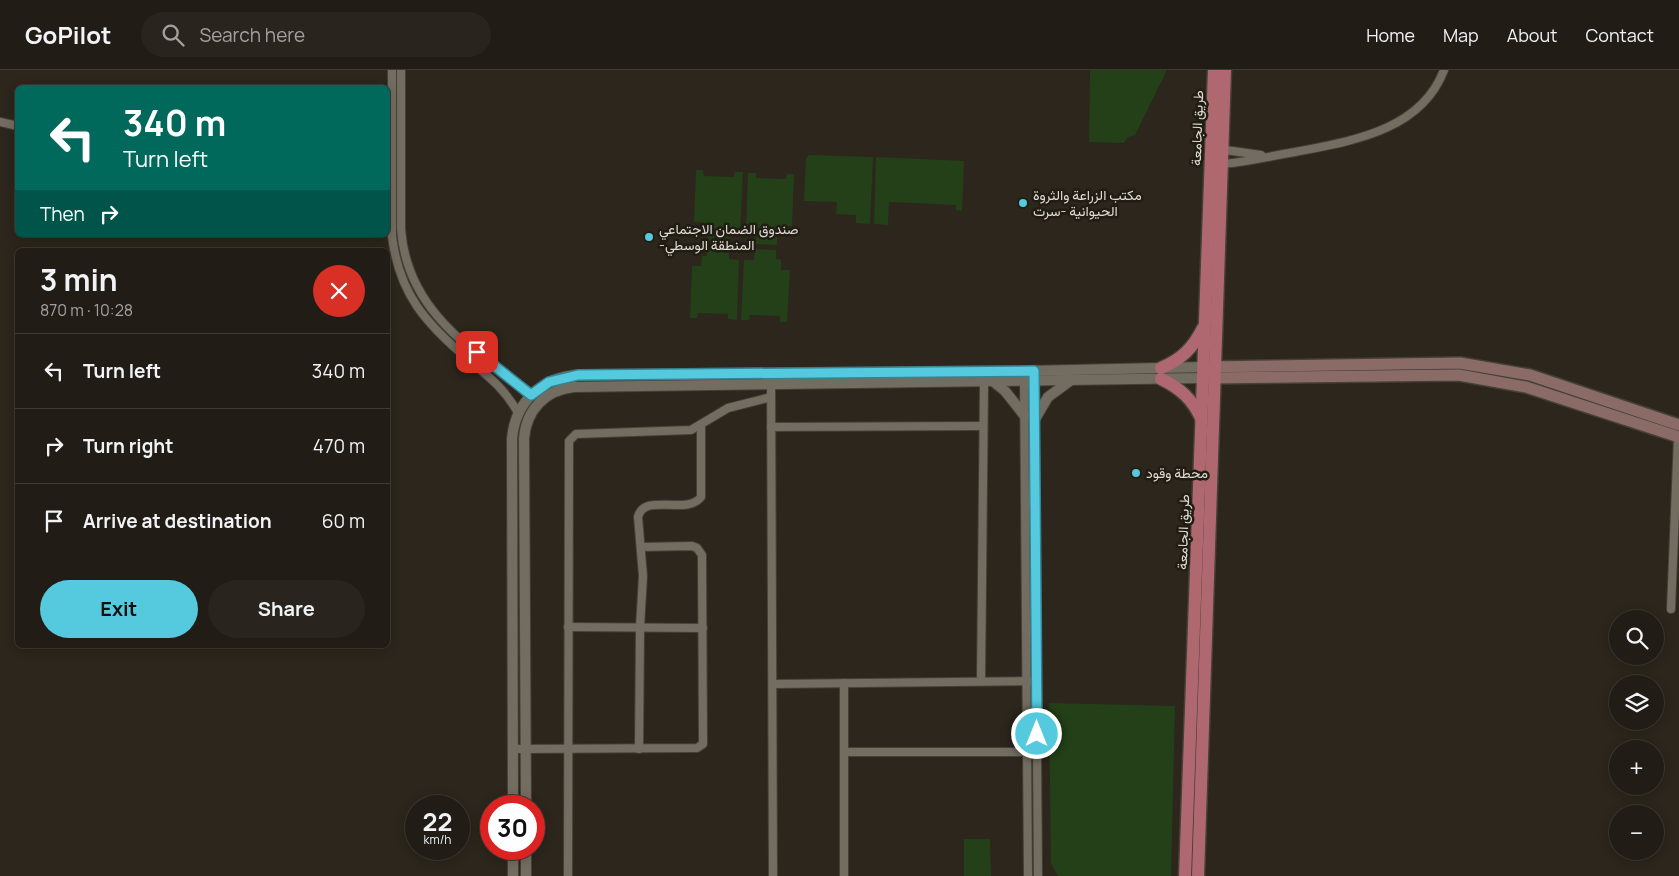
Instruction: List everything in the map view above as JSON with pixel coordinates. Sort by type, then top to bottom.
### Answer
[{"type":"highway","name":"طريق الجامعة","points":[[1214,70],[1217,149]]},
{"type":"highway","name":"طريق الجامعة","points":[[1205,501],[1202,419],[1210,372],[1205,323],[1217,149],[1225,70]]},
{"type":"highway","name":"طريق الجامعة","points":[[1198,876],[1197,728],[1216,163]]},
{"type":"highway","points":[[1202,419],[1189,398],[1161,373],[1184,355],[1198,338],[1205,323]]},
{"type":"highway","name":"طريق الجامعة","points":[[1185,876],[1197,728]]},
{"type":"main road","points":[[1210,372],[1460,363],[1530,375],[1679,424]]},
{"type":"main road","points":[[1210,372],[1459,375],[1526,387],[1679,437]]},
{"type":"street","points":[[392,70],[392,236],[403,282],[414,303],[428,322],[500,386],[518,413],[529,418]]},
{"type":"street","points":[[401,70],[401,229],[405,255],[412,280],[428,307],[442,322],[531,395]]},
{"type":"street","points":[[1216,163],[1271,156],[1358,139],[1382,130],[1405,118],[1426,101],[1439,82],[1444,70]]},
{"type":"street","points":[[0,122],[15,125]]},
{"type":"street","points":[[1217,149],[1271,156]]},
{"type":"street","points":[[512,795],[512,439],[518,413],[531,395],[549,382],[578,375],[1029,371],[1210,372]]},
{"type":"street","points":[[1028,876],[1024,415],[1029,371]]},
{"type":"street","points":[[526,795],[524,439],[529,418],[540,402],[554,392],[574,387],[1070,381],[1161,373]]},
{"type":"street","points":[[771,374],[773,876]]},
{"type":"street","points":[[1035,419],[1048,397],[1070,381]]},
{"type":"street","points":[[549,382],[554,392]]},
{"type":"street","points":[[989,382],[1005,391],[1024,415]]},
{"type":"street","points":[[981,681],[982,426],[989,382]]},
{"type":"street","points":[[1029,382],[1035,419],[1038,876]]},
{"type":"street","points":[[568,876],[569,441],[576,434],[686,431],[701,426],[728,408],[771,396]]},
{"type":"street","points":[[639,749],[640,627],[643,593],[638,517],[642,508],[651,505],[691,504],[701,498],[701,426]]},
{"type":"street","points":[[771,427],[982,426]]},
{"type":"street","points":[[1671,609],[1679,437]]},
{"type":"street","points":[[512,749],[697,748],[702,744],[702,558],[699,550],[692,546],[641,547]]},
{"type":"street","points":[[568,626],[703,628]]},
{"type":"street","points":[[773,684],[1037,680]]},
{"type":"street","points":[[844,683],[844,876]]},
{"type":"street","points":[[844,752],[1037,752]]},
{"type":"street","points":[[513,860],[513,876]]},
{"type":"street","points":[[526,860],[526,876]]},
{"type":"green space","points":[[1090,70],[1167,70],[1135,135],[1128,137],[1124,143],[1089,142]]},
{"type":"green space","points":[[809,155],[873,157],[870,224],[856,223],[856,215],[836,214],[837,202],[804,201],[806,159]]},
{"type":"green space","points":[[876,157],[964,161],[962,211],[956,210],[956,205],[889,202],[888,225],[874,224]]},
{"type":"green space","points":[[696,170],[703,170],[704,176],[734,177],[735,172],[743,172],[740,233],[730,232],[729,243],[708,242],[708,233],[703,232],[703,222],[694,222]]},
{"type":"green space","points":[[748,173],[756,173],[756,178],[786,179],[787,174],[794,174],[792,226],[783,226],[782,236],[777,236],[777,245],[755,244],[756,233],[746,233]]},
{"type":"green space","points":[[707,247],[729,248],[729,259],[739,260],[737,320],[728,319],[728,314],[698,313],[697,318],[690,318],[692,266],[701,266],[702,256],[707,256]]},
{"type":"green space","points":[[755,249],[776,250],[776,259],[781,260],[781,270],[790,270],[787,322],[780,322],[780,316],[750,315],[749,320],[741,320],[744,260],[754,260]]},
{"type":"green space","points":[[1049,703],[1175,706],[1171,876],[1058,876],[1051,863]]},
{"type":"green space","points":[[964,839],[990,839],[991,876],[964,876]]},
{"type":"place","name":"مكتب الزراعة والثروة الحيوانية -سرت","points":[[1023,203]]},
{"type":"place","name":"صندوق الضمان الاجتماعي -المنطقة الوسطي","points":[[649,237]]},
{"type":"place","name":"محطة وقود","points":[[1136,473]]},
{"type":"route","points":[[477,352],[531,395],[543,385],[556,379],[564,376],[578,375],[1034,371],[1037,734]]}]
